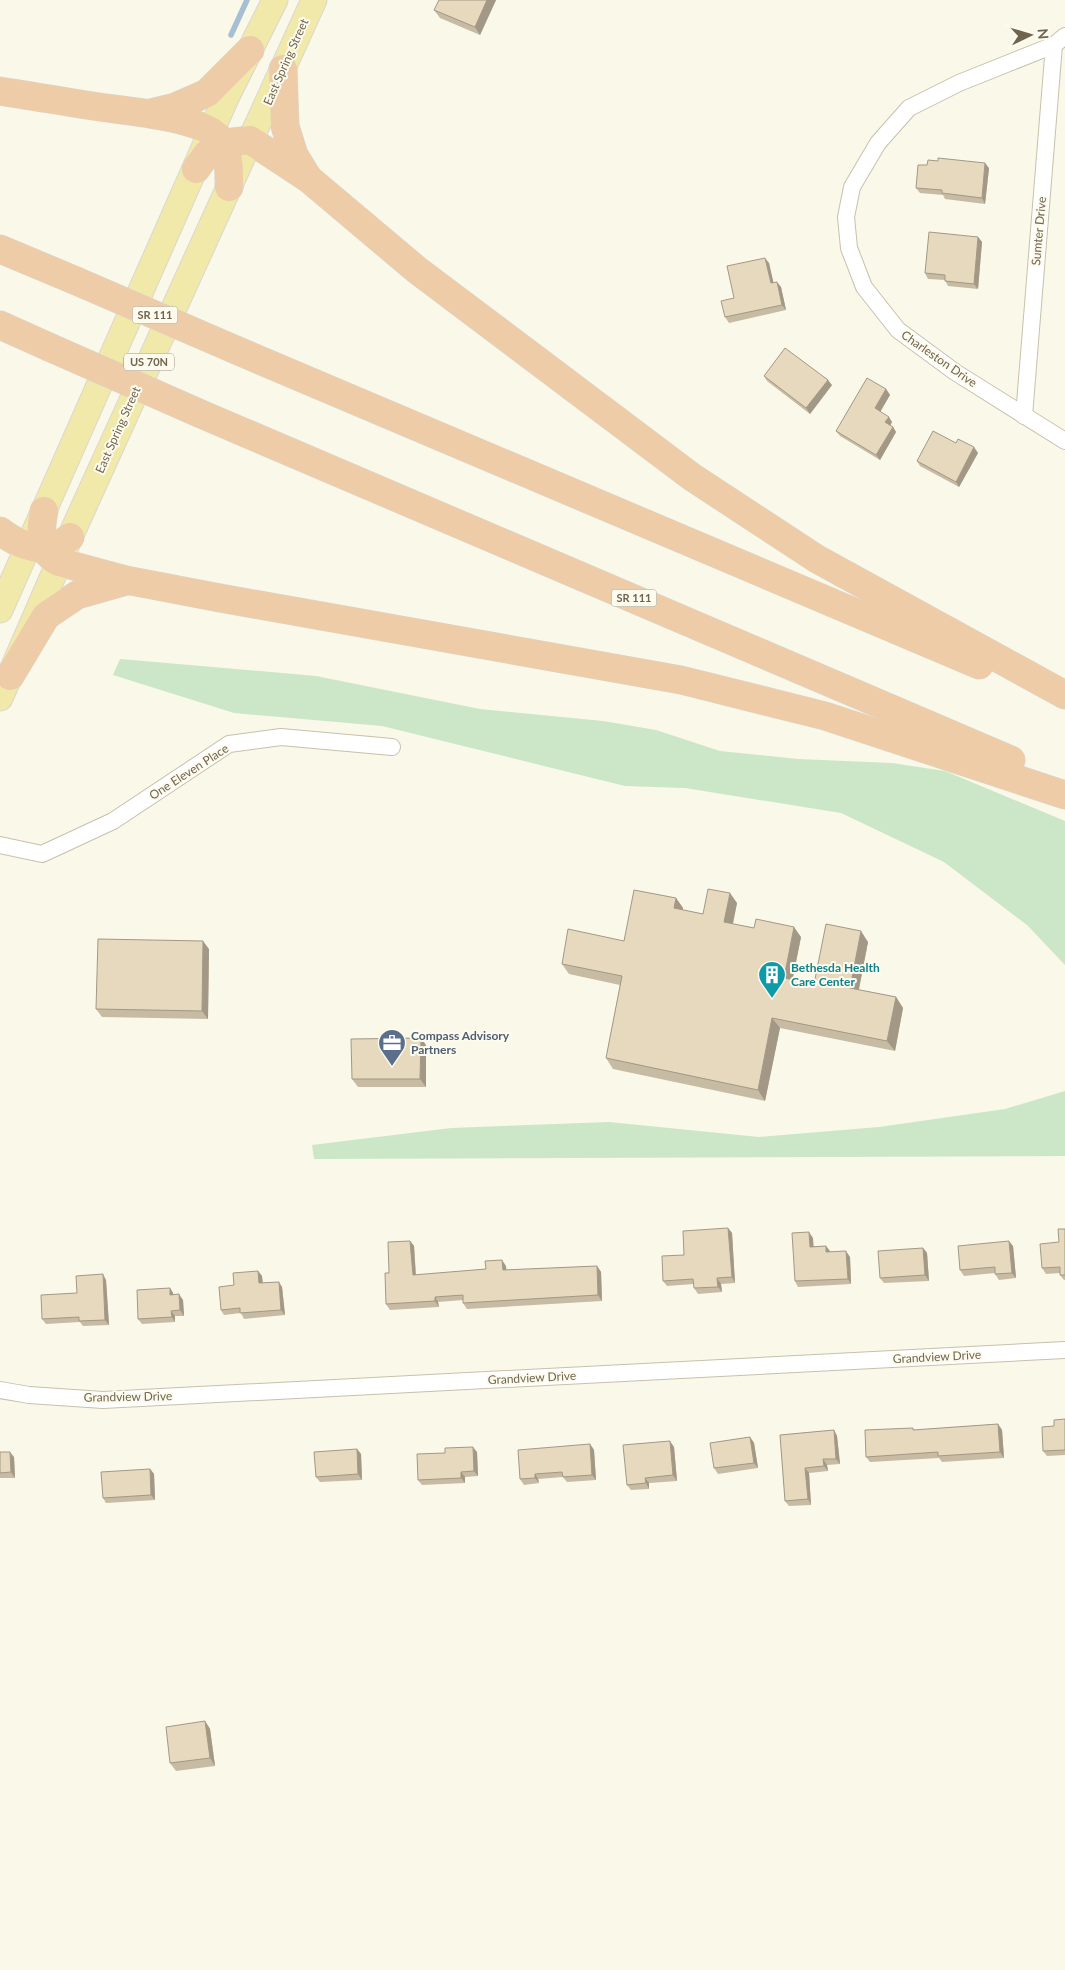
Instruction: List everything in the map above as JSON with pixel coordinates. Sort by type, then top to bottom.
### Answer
[{"type":"highway","points":[[146,114],[175,107],[208,93],[250,50]]},
{"type":"highway","points":[[283,69],[285,126],[294,154],[309,180]]},
{"type":"highway","points":[[0,91],[146,114],[197,125],[217,139],[233,142],[250,140],[309,180],[417,270],[692,477],[818,559],[1065,695]]},
{"type":"highway","points":[[196,169],[217,139]]},
{"type":"highway","points":[[217,139],[229,165],[229,187]]},
{"type":"highway","name":"SR 111","points":[[0,249],[1065,703]]},
{"type":"highway","name":"SR 111","points":[[0,325],[202,414],[1065,784]]},
{"type":"highway","points":[[44,511],[42,525],[44,552]]},
{"type":"highway","points":[[0,531],[18,543],[126,580],[681,680],[825,716],[1065,795]]},
{"type":"highway","points":[[44,552],[56,547],[70,537]]},
{"type":"highway","points":[[5,687],[46,616],[77,595],[126,580]]},
{"type":"main road","points":[[217,139],[250,50],[275,0]]},
{"type":"main road","name":"East Spring Street","points":[[70,537],[314,0]]},
{"type":"main road","name":"US 70N","points":[[44,511],[196,169]]},
{"type":"main road","points":[[0,610],[44,552]]},
{"type":"main road","points":[[5,687],[44,552]]},
{"type":"street","name":"Charleston Drive","points":[[1060,40],[959,83],[909,108],[878,143],[852,187],[846,217],[849,248],[864,287],[898,330],[955,372],[1065,441]]},
{"type":"street","name":"Sumter Drive","points":[[1024,416],[1060,40]]},
{"type":"street","name":"One Eleven Place","points":[[0,845],[42,854],[113,821],[229,744],[282,737],[392,747]]},
{"type":"street","name":"Grandview Drive","points":[[0,1390],[30,1395],[103,1400],[1065,1350]]},
{"type":"green space","points":[[120,659],[316,676],[480,709],[603,721],[656,730],[720,751],[798,759],[892,763],[945,771],[1065,821],[1065,965],[1027,925],[944,862],[841,813],[685,788],[625,786],[382,726],[234,713],[113,675]]},
{"type":"green space","points":[[1065,1091],[1065,1156],[314,1159],[312,1145],[451,1128],[609,1122],[759,1137],[879,1127],[1005,1109]]},
{"type":"building","points":[[439,0],[487,0],[475,27],[434,10]]},
{"type":"building","points":[[938,158],[985,163],[982,198],[942,193],[942,190],[916,188],[918,165],[927,165],[928,160],[938,161]]},
{"type":"building","points":[[929,232],[978,237],[974,284],[945,281],[945,275],[925,273]]},
{"type":"building","points":[[765,258],[771,283],[777,282],[782,305],[725,317],[721,301],[734,298],[727,266]]},
{"type":"building","points":[[785,348],[828,380],[806,408],[764,376]]},
{"type":"building","points":[[867,378],[886,389],[875,408],[889,417],[885,422],[893,427],[876,455],[836,431]]},
{"type":"building","points":[[933,431],[956,443],[958,439],[974,447],[956,482],[917,461]]},
{"type":"building","name":"Bethesda Health Care Center","points":[[708,889],[730,893],[724,922],[754,928],[756,919],[794,927],[784,978],[814,984],[826,924],[861,931],[850,988],[896,997],[887,1041],[772,1018],[758,1090],[606,1058],[622,976],[562,964],[568,929],[624,941],[634,890],[676,898],[674,908],[703,914]]},
{"type":"building","points":[[98,939],[203,941],[202,1011],[96,1009]]},
{"type":"building","name":"Compass Advisory Partners","points":[[421,1038],[420,1079],[352,1079],[351,1039]]},
{"type":"building","points":[[728,1228],[732,1277],[717,1278],[718,1287],[694,1288],[693,1279],[663,1281],[662,1256],[684,1255],[683,1231]]},
{"type":"building","points":[[1058,1229],[1065,1229],[1065,1275],[1060,1275],[1060,1267],[1042,1268],[1040,1244],[1059,1242]]},
{"type":"building","points":[[809,1232],[810,1247],[826,1246],[826,1252],[846,1251],[848,1279],[795,1281],[792,1233]]},
{"type":"building","points":[[410,1241],[413,1275],[486,1269],[485,1261],[502,1260],[503,1270],[597,1266],[598,1295],[463,1303],[463,1295],[435,1297],[435,1301],[386,1304],[385,1273],[389,1273],[388,1242]]},
{"type":"building","points":[[1009,1241],[1012,1273],[995,1274],[995,1267],[960,1270],[958,1246]]},
{"type":"building","points":[[923,1248],[925,1275],[880,1278],[878,1251]]},
{"type":"building","points":[[258,1271],[259,1283],[279,1282],[281,1310],[240,1313],[240,1308],[221,1310],[219,1287],[234,1285],[233,1273]]},
{"type":"building","points":[[103,1274],[105,1320],[79,1321],[79,1317],[42,1319],[41,1295],[77,1293],[76,1276]]},
{"type":"building","points":[[170,1288],[170,1295],[179,1294],[180,1310],[171,1311],[172,1317],[138,1319],[137,1290]]},
{"type":"building","points":[[1065,1419],[1065,1450],[1043,1451],[1042,1427],[1054,1426],[1054,1420]]},
{"type":"building","points":[[998,1424],[1000,1452],[938,1456],[938,1452],[866,1457],[865,1430],[913,1428],[913,1430]]},
{"type":"building","points":[[834,1430],[836,1459],[823,1459],[824,1466],[805,1468],[808,1499],[785,1501],[780,1435]]},
{"type":"building","points":[[750,1437],[754,1463],[714,1468],[710,1443]]},
{"type":"building","points":[[670,1441],[673,1475],[645,1478],[646,1483],[627,1485],[623,1445]]},
{"type":"building","points":[[590,1444],[592,1475],[563,1477],[562,1472],[535,1474],[535,1478],[520,1479],[518,1450]]},
{"type":"building","points":[[473,1447],[474,1471],[461,1472],[461,1478],[418,1480],[417,1454],[445,1453],[445,1448]]},
{"type":"building","points":[[357,1449],[358,1474],[316,1477],[314,1452]]},
{"type":"building","points":[[0,1452],[10,1452],[11,1472],[0,1473]]},
{"type":"building","points":[[150,1469],[151,1495],[103,1498],[101,1472]]},
{"type":"building","points":[[205,1721],[210,1758],[170,1763],[166,1727]]},
{"type":"waterway","points":[[231,35],[247,0]]},
{"type":"place","name":"Bethesda Health Care Center","points":[[772,999]]},
{"type":"place","name":"Compass Advisory Partners","points":[[392,1067]]}]
